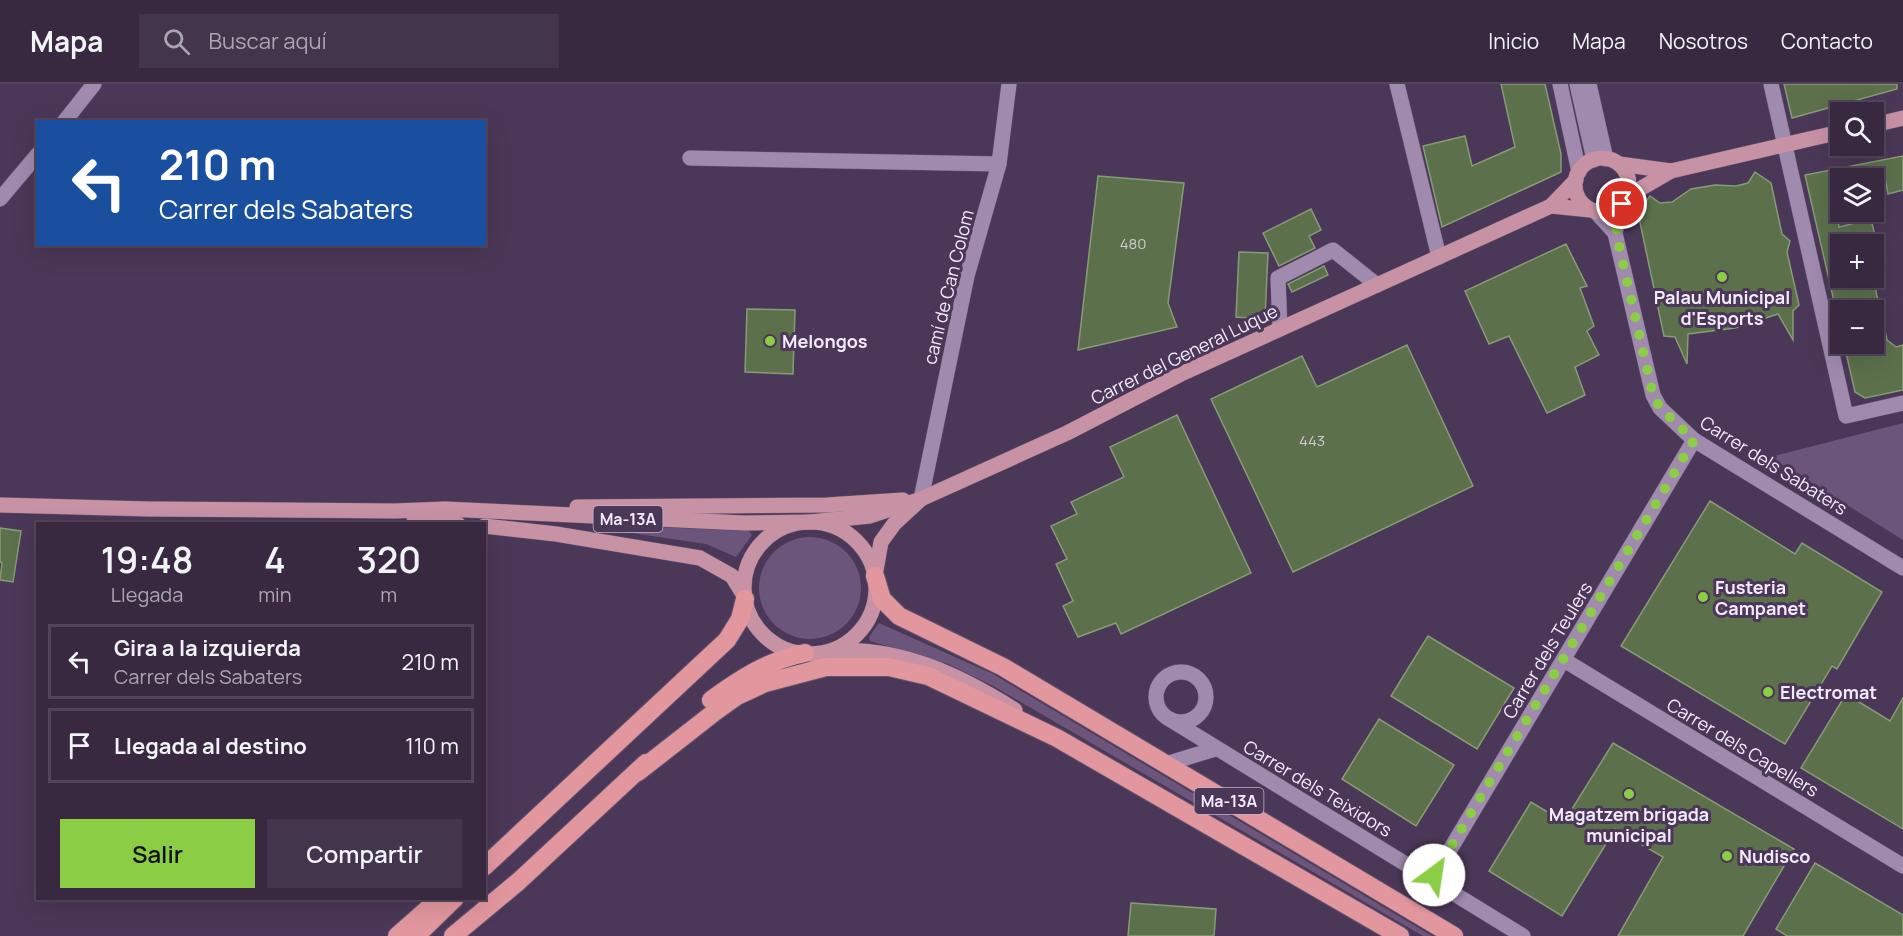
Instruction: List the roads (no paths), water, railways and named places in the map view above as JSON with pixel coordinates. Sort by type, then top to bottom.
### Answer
[{"type":"highway","name":"Ma-13A","points":[[875,576],[882,599],[899,616],[1004,667],[1454,936]]},
{"type":"highway","points":[[489,860],[727,640],[740,619],[745,599]]},
{"type":"highway","points":[[638,772],[669,738],[709,701],[762,667],[805,653]]},
{"type":"highway","points":[[453,936],[519,880],[638,772],[738,696],[765,683],[826,667],[889,667],[927,676],[1057,738]]},
{"type":"highway","name":"Ma-13A","points":[[1057,738],[1400,936]]},
{"type":"highway","points":[[465,936],[519,880]]},
{"type":"highway","points":[[397,936],[438,900]]},
{"type":"highway","points":[[416,936],[453,900]]},
{"type":"main road","points":[[1884,123],[1903,118]]},
{"type":"main road","points":[[1551,206],[1610,211],[1671,171],[1830,134]]},
{"type":"main road","points":[[1606,161],[1628,176],[1624,200]]},
{"type":"main road","points":[[1593,211],[1578,197],[1577,176],[1606,161],[1671,171]]},
{"type":"main road","name":"Carrer del General Luque","points":[[875,576],[881,542],[894,524],[921,499],[1058,437],[1181,374],[1551,206],[1577,176]]},
{"type":"main road","points":[[445,509],[479,502],[650,508],[827,505],[921,499]]},
{"type":"main road","points":[[810,522],[870,516],[921,499]]},
{"type":"main road","name":"Ma-13A","points":[[0,505],[395,511],[445,509],[628,519],[810,522],[838,528],[853,538],[865,552],[875,576],[874,603],[862,628],[849,640],[825,652]]},
{"type":"main road","name":"Ma-13A","points":[[395,511],[448,522]]},
{"type":"main road","name":"Ma-13A","points":[[745,599],[745,572],[758,547],[781,529],[810,522]]},
{"type":"main road","name":"Ma-13A","points":[[486,526],[566,535],[700,558],[732,576],[745,599],[751,618],[770,640],[788,650],[805,653],[858,650],[888,655],[943,670],[995,698],[1057,738]]},
{"type":"street","points":[[66,120],[94,84]]},
{"type":"street","name":"camí de Can Colom","points":[[921,499],[967,276],[999,165],[1009,84]]},
{"type":"street","points":[[1397,84],[1439,257]]},
{"type":"street","points":[[1560,84],[1577,176]]},
{"type":"street","points":[[1577,84],[1606,161]]},
{"type":"street","points":[[1589,84],[1606,161]]},
{"type":"street","points":[[1771,84],[1846,416],[1903,403]]},
{"type":"street","points":[[0,199],[36,156]]},
{"type":"street","points":[[690,158],[999,165]]},
{"type":"street","name":"Carrer dels Sabaters","points":[[1624,200],[1616,233],[1653,395],[1660,408],[1694,440],[1903,568]]},
{"type":"street","name":"Carrer dels Sabaters","points":[[1593,211],[1616,233]]},
{"type":"street","points":[[1280,329],[1278,278],[1333,250],[1377,285]]},
{"type":"street","name":"Carrer dels Teulers","points":[[1432,880],[1694,440]]},
{"type":"street","name":"Carrer dels Capellers","points":[[1564,660],[1903,866]]},
{"type":"street","points":[[1166,764],[1215,749],[1202,726],[1204,706],[1205,690],[1196,677],[1180,672],[1171,674],[1159,684],[1156,693],[1159,709],[1171,720],[1187,721],[1194,718],[1204,706]]},
{"type":"street","name":"Carrer dels Teixidors","points":[[1171,720],[1523,936]]},
{"type":"place","name":"Palau Municipal d'Esports","points":[[1722,277]]},
{"type":"place","name":"Melongos","points":[[770,341]]},
{"type":"place","name":"Fusteria Campanet","points":[[1703,597]]},
{"type":"place","name":"Electromat","points":[[1768,692]]},
{"type":"place","name":"Magatzem brigada municipal","points":[[1629,794]]},
{"type":"place","name":"Nudisco","points":[[1727,856]]}]
